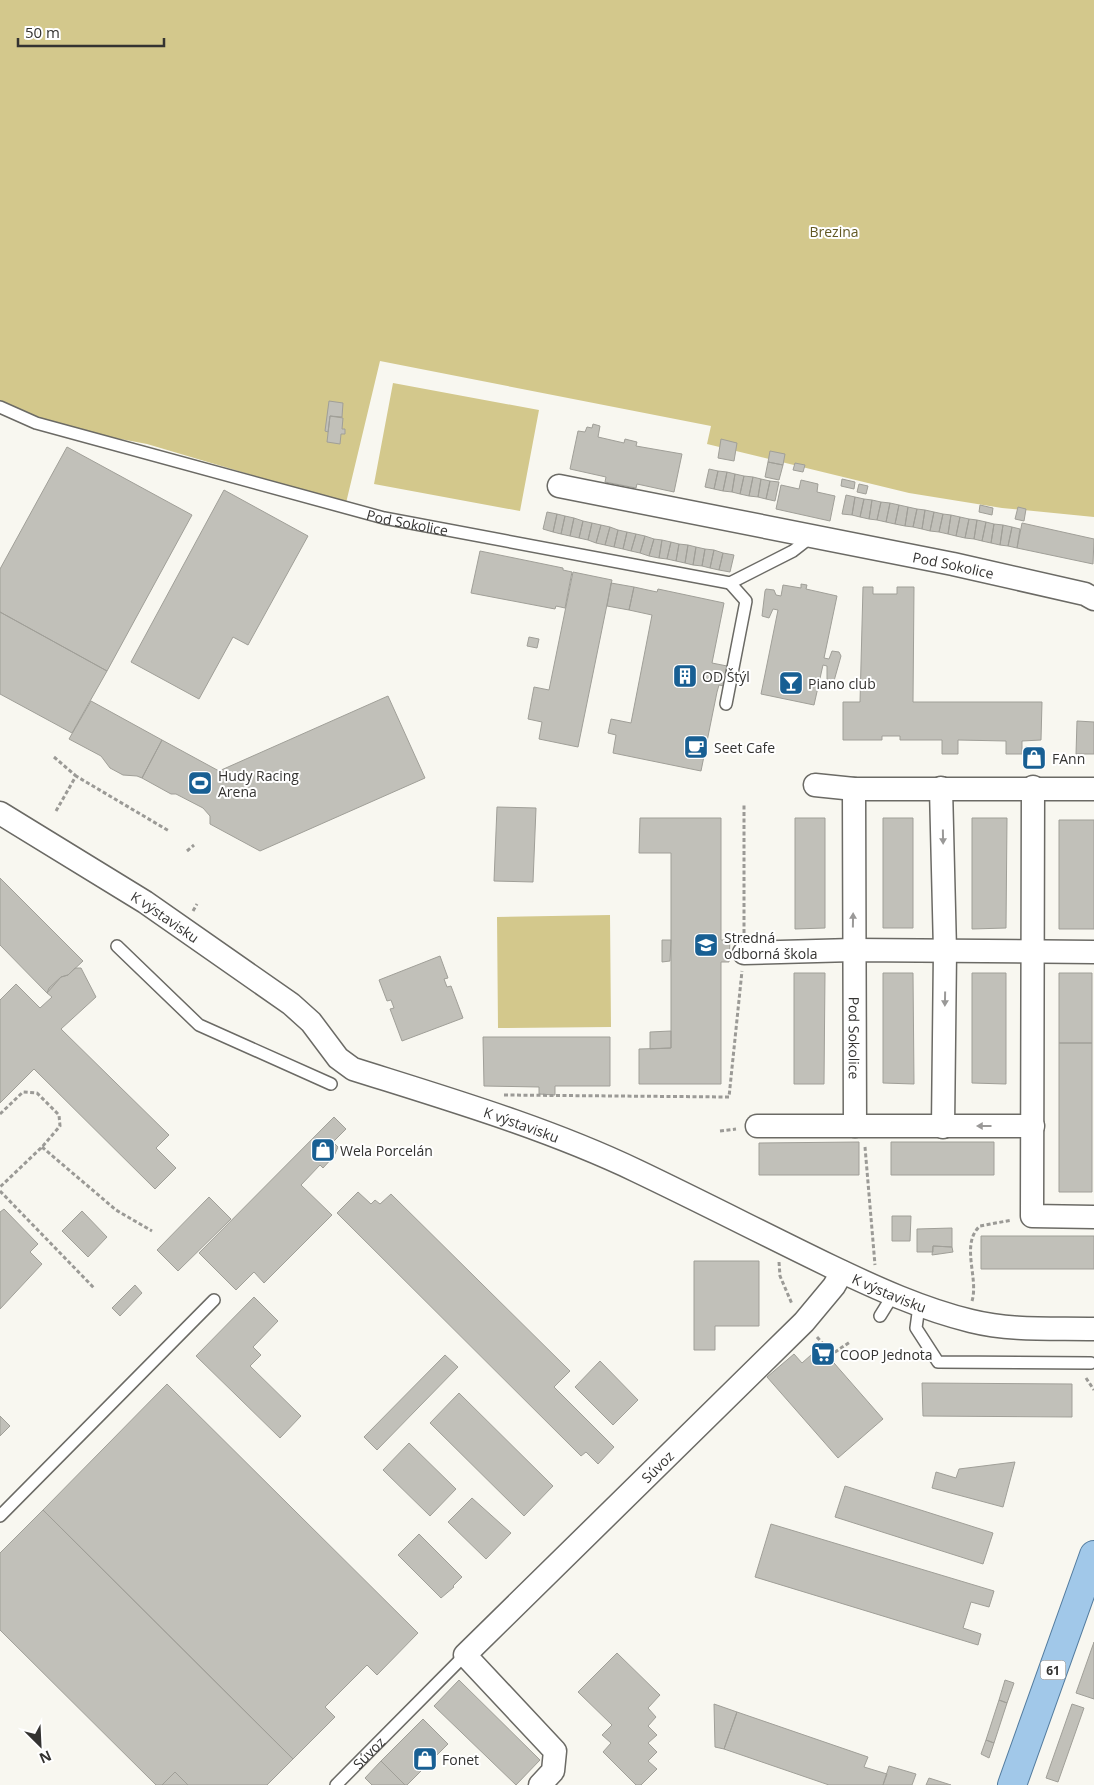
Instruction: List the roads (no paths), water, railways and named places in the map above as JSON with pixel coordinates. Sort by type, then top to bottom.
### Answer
[{"type":"main road","name":"61","points":[[1012,1785],[1094,1555]]},
{"type":"street","name":"Pod Sokolice","points":[[559,486],[962,566],[1085,594],[1094,599]]},
{"type":"street","points":[[815,786],[854,789],[1033,787],[1094,789]]},
{"type":"street","points":[[1033,787],[1032,1216],[1094,1217]]},
{"type":"street","points":[[941,788],[945,951],[943,1126]]},
{"type":"street","name":"Pod Sokolice","points":[[854,789],[853,950],[859,1126]]},
{"type":"street","name":"K výstavisku","points":[[0,813],[145,902],[284,998],[311,1022],[338,1058],[353,1068],[543,1132],[591,1151],[636,1171],[842,1272],[919,1306],[996,1326],[1094,1329]]},
{"type":"street","points":[[744,953],[853,950],[1094,952]]},
{"type":"street","points":[[758,1126],[1033,1126]]},
{"type":"street","name":"Súvoz","points":[[465,1655],[804,1322],[842,1272]]},
{"type":"street","points":[[465,1655],[555,1751],[553,1771],[540,1785]]},
{"type":"lane","name":"Pod Sokolice","points":[[0,407],[36,423],[384,518],[730,583]]},
{"type":"lane","points":[[726,704],[746,601],[730,583],[793,552],[811,537]]},
{"type":"lane","points":[[117,946],[198,1025],[331,1084]]},
{"type":"lane","points":[[880,1316],[893,1295]]},
{"type":"lane","points":[[0,1516],[214,1300]]},
{"type":"lane","points":[[919,1306],[916,1328],[938,1362],[1091,1362]]},
{"type":"lane","name":"Súvoz","points":[[336,1785],[465,1655]]},
{"type":"place","name":"OD Štýl","points":[[685,676]]},
{"type":"place","name":"Piano club","points":[[791,683]]},
{"type":"place","name":"Seet Cafe","points":[[696,747]]},
{"type":"place","name":"FAnn","points":[[1034,758]]},
{"type":"place","name":"Hudy Racing Arena","points":[[200,783]]},
{"type":"place","name":"Stredná odborná škola","points":[[706,945]]},
{"type":"place","name":"Wela Porcelán","points":[[323,1150]]},
{"type":"place","name":"COOP Jednota","points":[[823,1354]]},
{"type":"place","name":"Fonet","points":[[425,1759]]},
{"type":"park label","name":"Brezina","points":[[834,231]]}]
